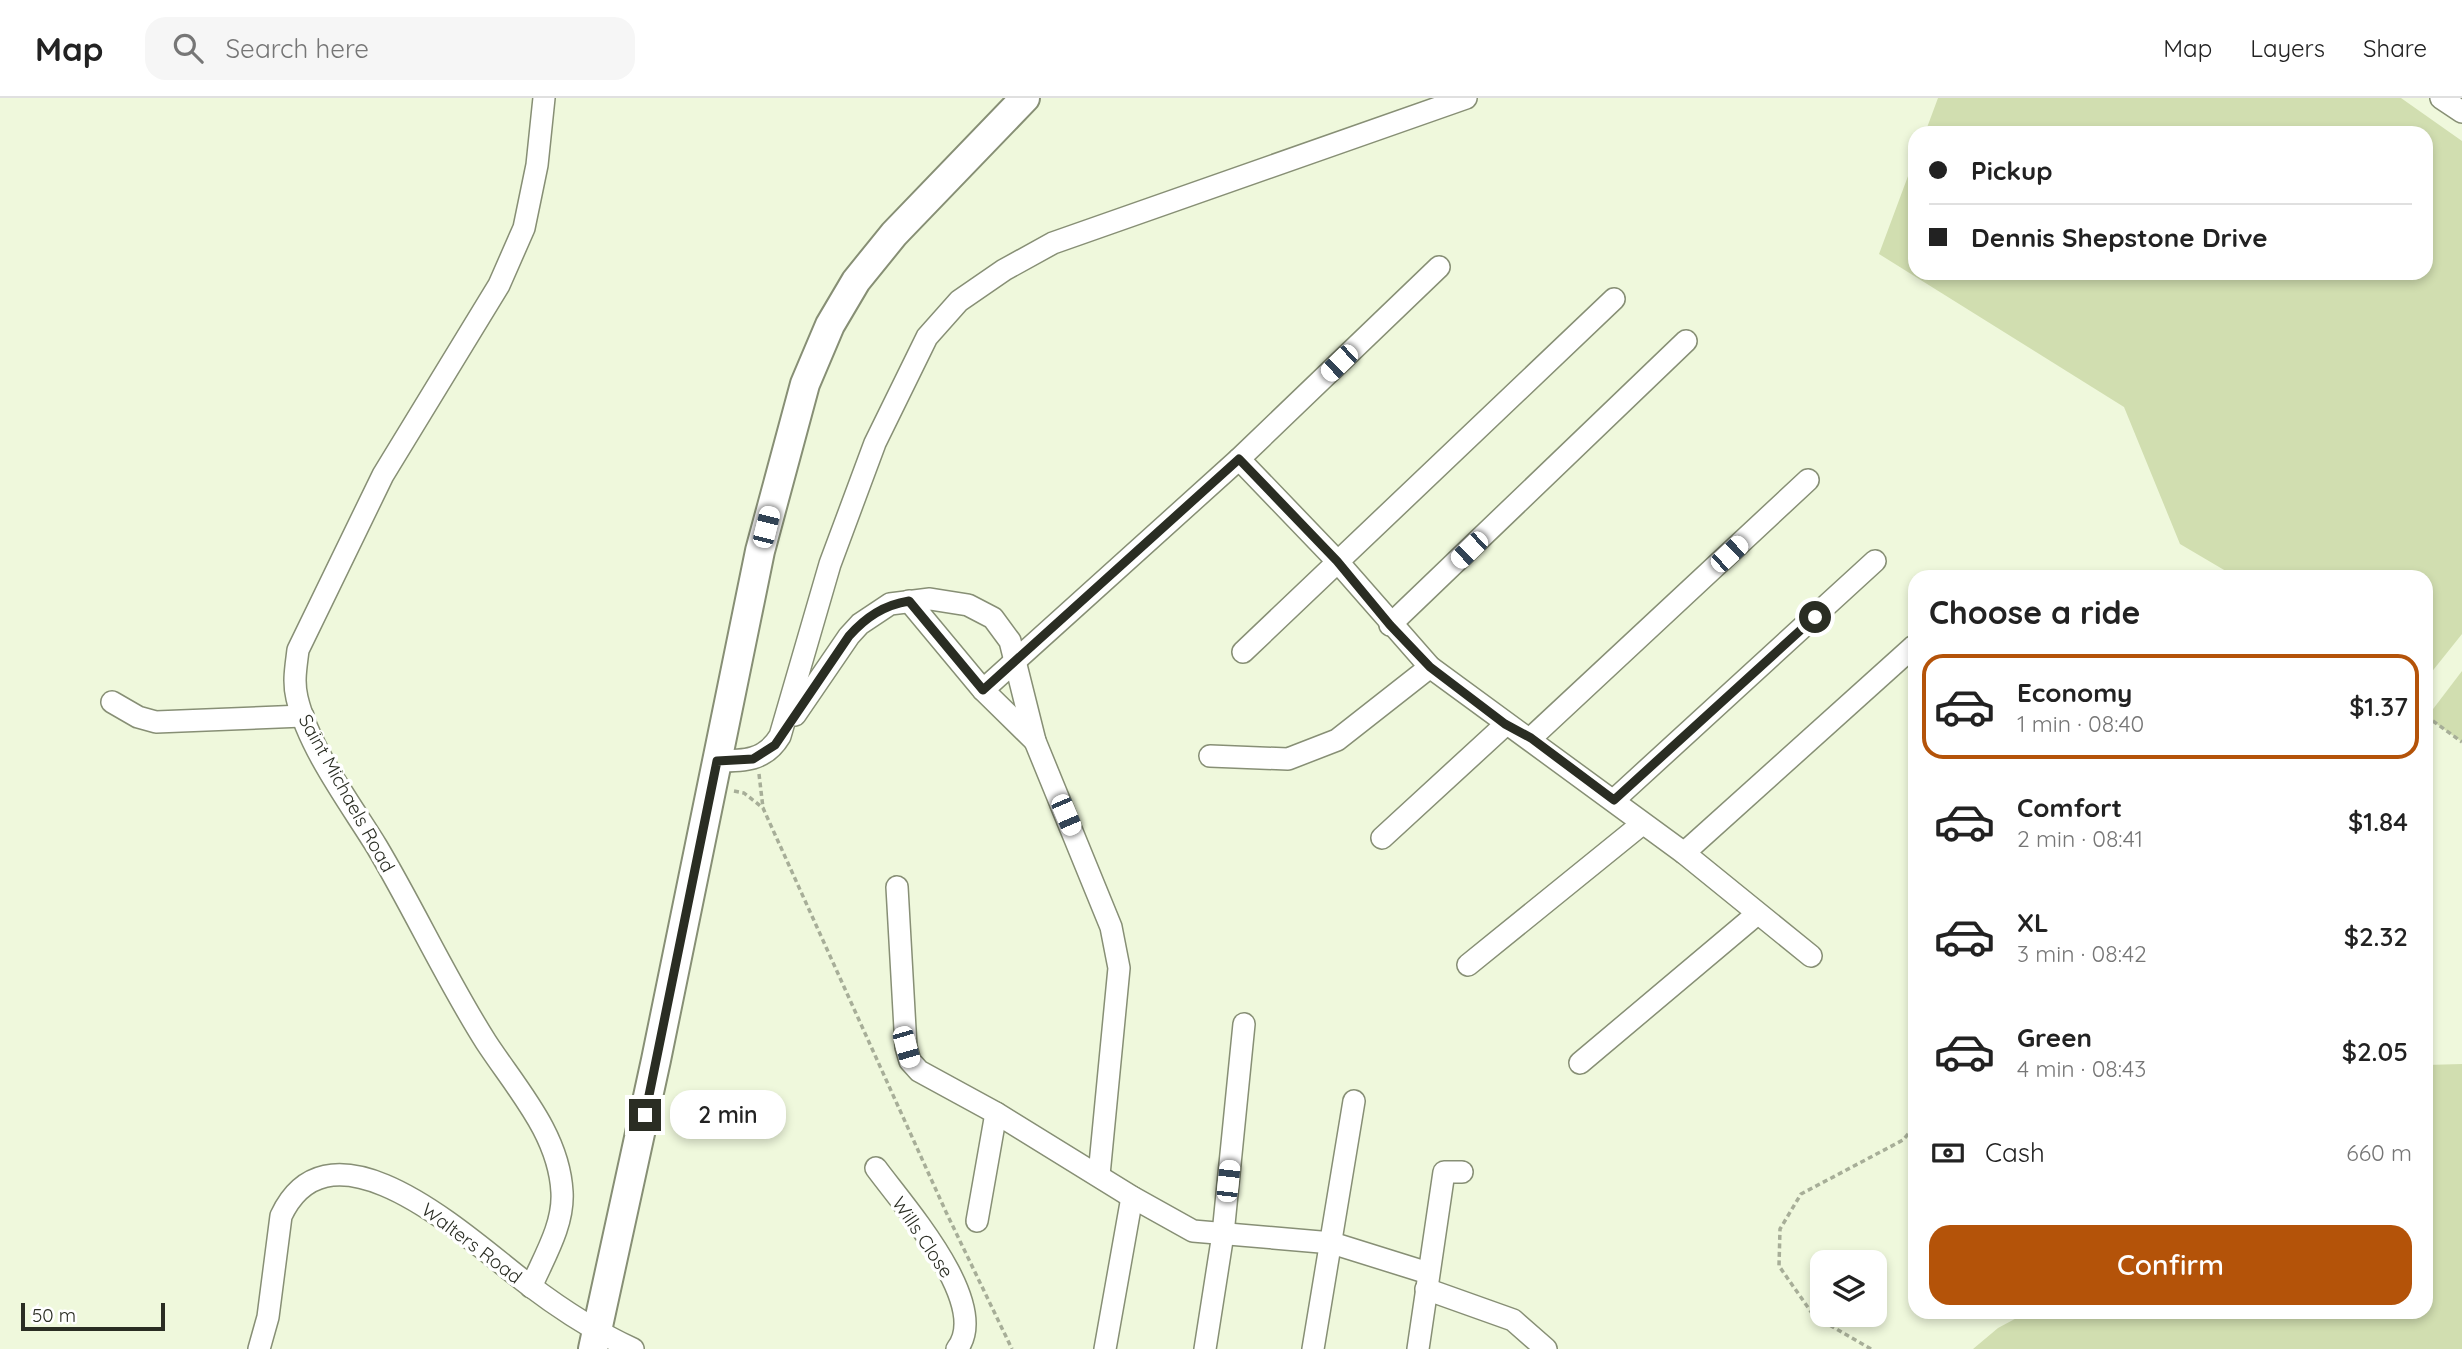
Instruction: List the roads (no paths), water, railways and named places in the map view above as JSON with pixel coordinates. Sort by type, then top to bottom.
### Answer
[{"type":"street","name":"Saint Michaels Road","points":[[531,1287],[559,1221],[562,1192],[552,1150],[527,1100],[443,971],[303,716],[294,678],[298,650],[383,475],[499,285],[524,228],[537,165],[544,98]]},
{"type":"street","points":[[595,1341],[760,551],[805,384],[830,325],[856,281],[894,234],[1025,98]]},
{"type":"street","points":[[780,736],[830,564],[875,443],[927,337],[959,301],[1004,270],[1053,243],[1466,98]]},
{"type":"street","points":[[2441,98],[2462,112]]},
{"type":"street","points":[[983,690],[1239,459],[1440,267]]},
{"type":"street","points":[[1243,652],[1615,299]]},
{"type":"street","points":[[1390,625],[1686,341]]},
{"type":"street","points":[[1239,459],[1337,561],[1390,625],[1430,667],[1505,724],[1531,738],[1684,853],[1811,956]]},
{"type":"street","points":[[1531,738],[1808,480]]},
{"type":"street","points":[[1614,800],[1875,561]]},
{"type":"street","points":[[715,774],[763,755],[780,736],[860,624],[890,604],[947,599],[993,618],[1010,641],[1035,741],[1111,927],[1119,968],[1099,1175]]},
{"type":"street","points":[[909,601],[983,690],[1035,741]]},
{"type":"street","points":[[1684,853],[1908,651]]},
{"type":"street","points":[[1210,756],[1288,759],[1337,740],[1430,667]]},
{"type":"street","points":[[113,702],[138,717],[156,722],[303,716]]},
{"type":"street","points":[[1382,838],[1505,724]]},
{"type":"street","points":[[1468,965],[1642,824]]},
{"type":"street","points":[[897,887],[906,1047],[910,1061],[919,1071],[996,1113],[1132,1197],[1194,1231],[1332,1243],[1427,1281],[1513,1320],[1546,1349]]},
{"type":"street","points":[[1580,1062],[1757,914]]},
{"type":"street","points":[[1205,1349],[1223,1234],[1244,1024]]},
{"type":"street","points":[[1313,1349],[1354,1101]]},
{"type":"street","points":[[977,1221],[996,1113]]},
{"type":"street","name":"Wills Close","points":[[876,1168],[940,1258],[962,1298],[967,1320],[962,1343],[957,1349]]},
{"type":"street","points":[[1418,1349],[1444,1172],[1462,1172]]},
{"type":"street","name":"Walters Road","points":[[259,1349],[268,1317],[281,1216],[298,1190],[308,1181],[322,1176],[343,1175],[380,1182],[425,1205],[531,1287],[595,1341],[633,1349]]},
{"type":"street","points":[[1105,1349],[1132,1197]]}]
